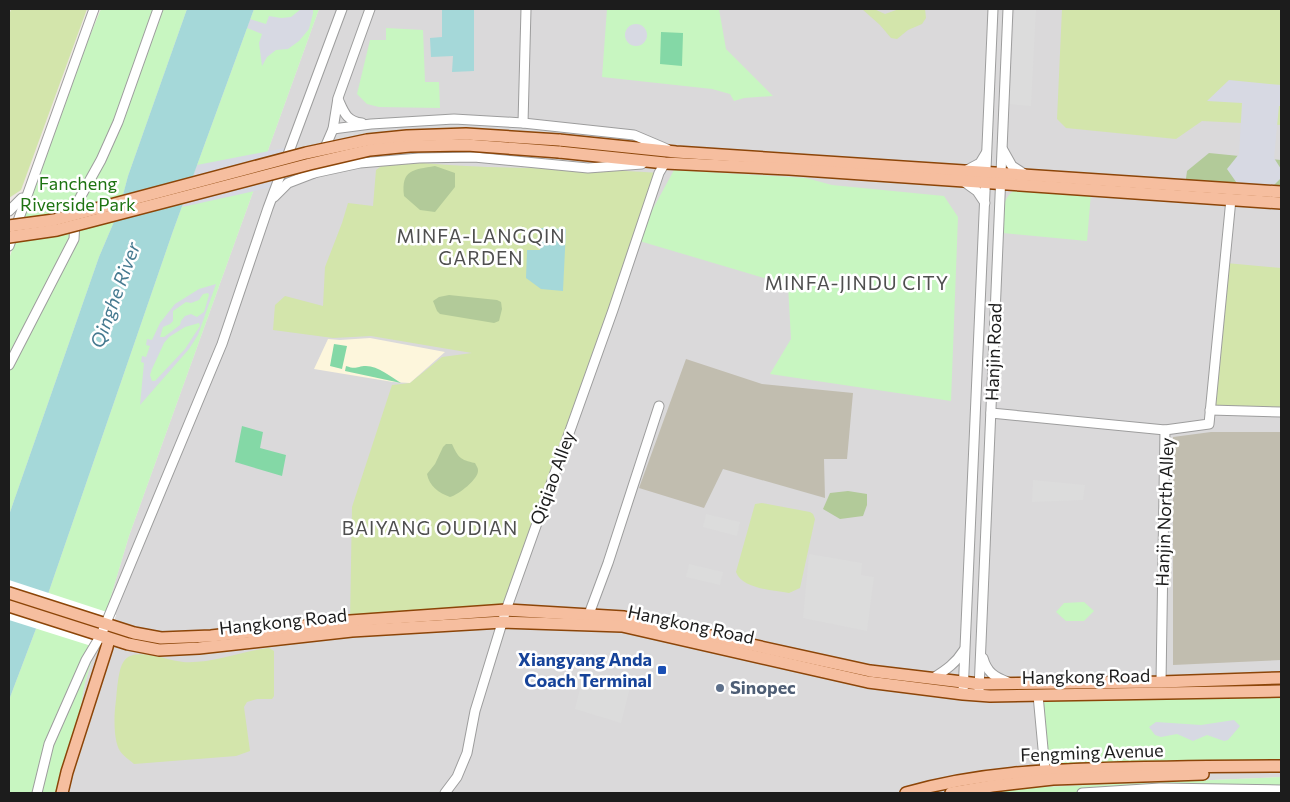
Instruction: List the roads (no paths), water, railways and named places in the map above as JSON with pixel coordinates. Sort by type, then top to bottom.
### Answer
[{"type":"main road","points":[[9,226],[54,220],[306,153],[367,140],[407,136],[466,134],[559,146],[665,163],[964,176]]},
{"type":"main road","points":[[9,237],[57,230],[370,150],[410,146],[559,146],[676,152],[1281,203]]},
{"type":"main road","points":[[1023,180],[1281,192]]},
{"type":"main road","name":"Hangkong Road","points":[[9,593],[134,633],[154,643],[350,621],[506,610],[624,617],[870,670],[964,682],[979,690],[1038,695],[1281,691]]},
{"type":"main road","name":"Hangkong Road","points":[[9,606],[122,642],[199,648],[352,631],[503,622],[622,626],[868,682],[963,694],[1013,684],[1281,678]]},
{"type":"main road","points":[[62,793],[107,647],[108,642],[100,635]]},
{"type":"main road","points":[[68,793],[72,775],[113,649],[122,642]]},
{"type":"main road","name":"Fengming Avenue","points":[[906,793],[988,775],[1045,770],[1281,766]]},
{"type":"main road","name":"Fengming Avenue","points":[[951,793],[1053,779],[1229,773],[1281,774]]},
{"type":"street","points":[[9,246],[94,9]]},
{"type":"street","points":[[9,365],[74,239],[76,205],[101,160],[118,122],[158,9]]},
{"type":"street","points":[[37,793],[49,744],[86,660],[100,635],[101,622],[161,494],[222,344],[268,208],[342,9]]},
{"type":"street","points":[[314,173],[333,129],[338,98],[370,9]]},
{"type":"street","points":[[522,123],[526,9]]},
{"type":"street","name":"Hanjin Road","points":[[963,694],[994,9]]},
{"type":"street","name":"Hanjin Road","points":[[979,690],[1008,9]]},
{"type":"street","points":[[338,98],[347,117],[354,122],[371,124]]},
{"type":"street","points":[[333,129],[371,124],[454,119],[522,123],[634,135],[676,152]]},
{"type":"street","points":[[1000,202],[1009,190],[1023,180],[1002,149]]},
{"type":"street","points":[[985,203],[964,176],[980,163],[988,150]]},
{"type":"street","points":[[268,208],[274,197],[288,183],[314,173],[360,163],[419,158],[474,157],[588,168],[665,163]]},
{"type":"street","name":"Qiqiao Alley","points":[[444,793],[457,777],[467,753],[475,712],[506,610],[610,319],[636,240],[665,163]]},
{"type":"street","points":[[9,213],[28,192]]},
{"type":"street","points":[[1231,199],[1210,410],[1281,412]]},
{"type":"street","points":[[9,213],[19,215]]},
{"type":"street","points":[[589,614],[608,564],[659,406]]},
{"type":"street","name":"Hanjin North Alley","points":[[1161,682],[1165,430],[1209,424],[1210,410]]},
{"type":"street","points":[[991,413],[1165,430]]},
{"type":"street","points":[[932,678],[948,669],[958,660],[965,647]]},
{"type":"street","points":[[981,651],[986,668],[995,677],[1013,684]]},
{"type":"street","points":[[1038,695],[1045,770]]},
{"type":"street","points":[[1082,793],[1160,788],[1281,790]]},
{"type":"water","name":"Qinghe River","points":[[187,9],[254,9],[173,231],[37,626],[9,700],[9,515],[99,257],[119,210],[128,176]]},
{"type":"water","points":[[442,9],[474,9],[474,71],[452,72],[453,56],[431,57],[430,38],[442,37]]},
{"type":"water","points":[[541,228],[566,229],[563,291],[541,289],[526,278],[527,250],[540,250]]},
{"type":"place","name":"Xiangyang Anda Coach Terminal","points":[[662,670]]},
{"type":"place","name":"Sinopec","points":[[720,688]]},
{"type":"district","name":"MINFA-LANGQIN GARDEN","points":[[481,247]]},
{"type":"district","name":"MINFA-JINDU CITY","points":[[857,283]]},
{"type":"district","name":"BAIYANG OUDIAN","points":[[430,528]]},
{"type":"park label","name":"Fancheng Riverside Park","points":[[78,194]]}]
